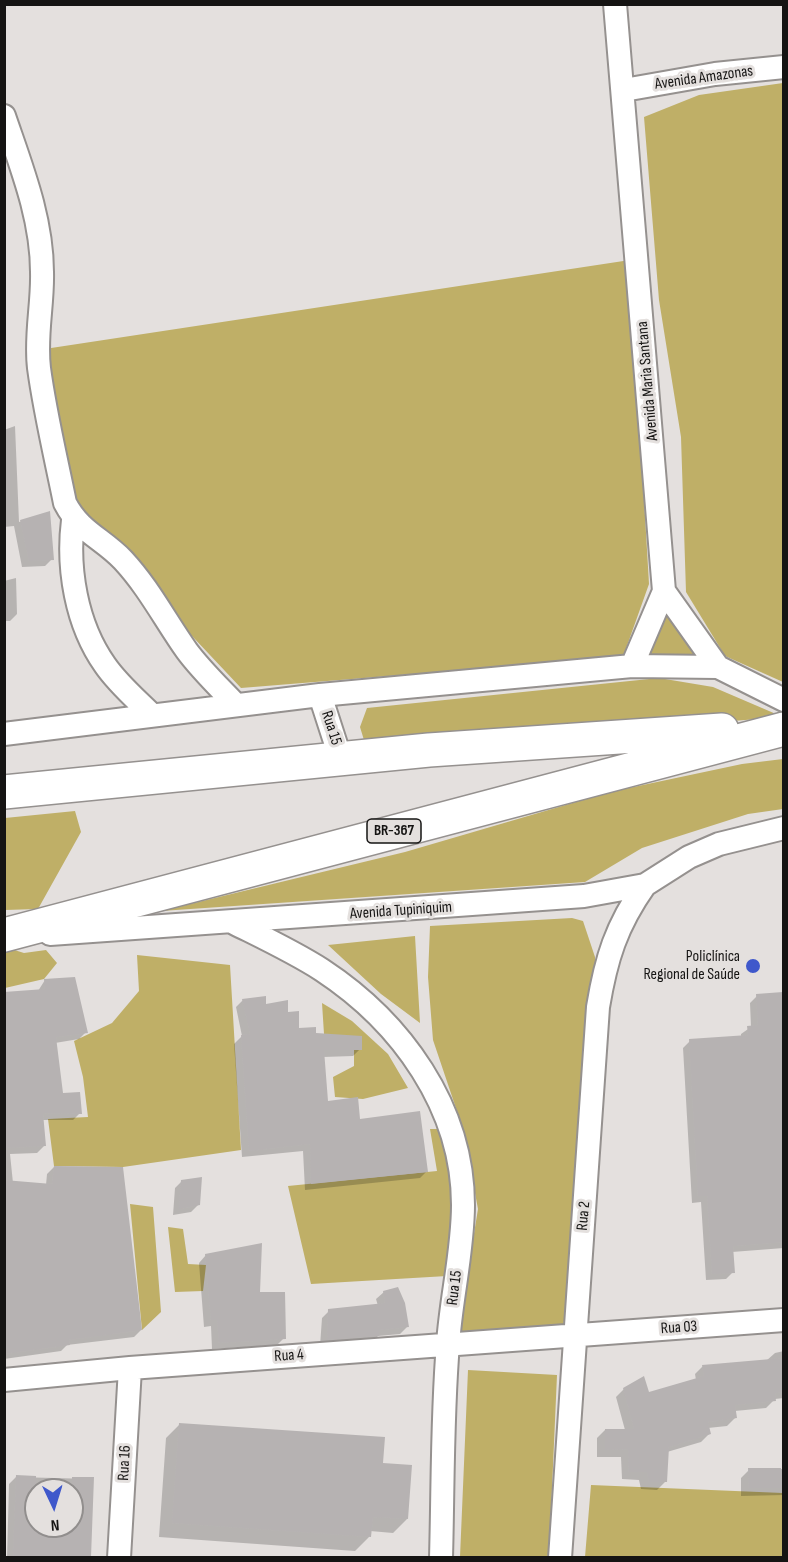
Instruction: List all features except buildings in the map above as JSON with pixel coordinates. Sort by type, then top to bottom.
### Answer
[{"type":"main road","name":"BR-367","points":[[4,792],[429,750],[783,727]]},
{"type":"main road","name":"BR-367","points":[[4,936],[783,727]]},
{"type":"street","name":"Avenida Maria Santana","points":[[615,4],[624,90],[664,591]]},
{"type":"street","name":"Avenida Amazonas","points":[[624,90],[715,74],[783,67]]},
{"type":"street","points":[[4,116],[29,191],[39,233],[42,272],[38,335],[39,367],[65,503],[73,520],[123,560],[154,599],[188,653],[236,705]]},
{"type":"street","points":[[73,520],[70,549],[73,579],[92,645],[105,666],[152,715]]},
{"type":"street","points":[[632,666],[664,591]]},
{"type":"street","points":[[664,591],[718,667]]},
{"type":"street","points":[[4,734],[236,705],[632,666],[718,667],[783,700]]},
{"type":"street","name":"Rua 15","points":[[320,696],[341,760]]},
{"type":"street","name":"Avenida Tupiniquim","points":[[4,936],[232,923],[584,896],[645,885],[689,857],[719,844],[783,828]]},
{"type":"street","name":"Rua 2","points":[[560,1557],[598,1007],[606,960],[625,913],[645,885]]},
{"type":"street","name":"Rua 15","points":[[232,923],[289,950],[363,1000],[396,1034],[438,1097],[458,1149],[463,1204],[448,1344],[441,1557]]},
{"type":"street","name":"Rua 03","points":[[574,1336],[783,1320]]},
{"type":"street","name":"Rua 4","points":[[4,1380],[130,1368],[574,1336]]},
{"type":"street","name":"Rua 16","points":[[119,1557],[130,1368]]},
{"type":"shaded area","points":[[784,83],[783,682],[725,656],[686,592],[681,437],[659,300],[644,117],[699,95]]},
{"type":"shaded area","points":[[630,260],[649,584],[623,657],[241,688],[176,619],[73,520],[38,350]]},
{"type":"shaded area","points":[[664,591],[718,667],[632,666]]},
{"type":"shaded area","points":[[659,678],[713,687],[783,717],[367,750],[360,727],[367,708]]},
{"type":"shaded area","points":[[783,759],[783,809],[748,814],[642,848],[585,882],[161,911],[405,852],[610,792],[742,764]]},
{"type":"shaded area","points":[[75,811],[81,832],[38,909],[5,910],[5,818]]},
{"type":"shaded area","points":[[572,918],[583,921],[595,957],[595,1062],[563,1329],[458,1332],[478,1209],[463,1129],[433,1040],[428,977],[430,926]]},
{"type":"shaded area","points":[[415,936],[420,1023],[381,994],[328,945]]},
{"type":"shaded area","points":[[5,949],[24,953],[46,950],[57,963],[44,979],[5,988]]},
{"type":"shaded area","points":[[137,955],[230,965],[241,1150],[123,1167],[54,1166],[48,1119],[88,1117],[83,1077],[74,1041],[112,1023],[139,991]]},
{"type":"shaded area","points":[[322,1003],[352,1021],[388,1054],[408,1088],[363,1099],[335,1097],[333,1077],[354,1066],[354,1048],[324,1034]]},
{"type":"shaded area","points":[[430,1129],[441,1129],[456,1208],[447,1276],[311,1284],[288,1186],[437,1171]]},
{"type":"shaded area","points":[[130,1204],[153,1207],[161,1312],[142,1330]]},
{"type":"shaded area","points":[[168,1227],[183,1229],[188,1264],[206,1265],[203,1291],[175,1292]]},
{"type":"shaded area","points":[[468,1370],[557,1375],[549,1557],[460,1557]]},
{"type":"shaded area","points":[[591,1485],[783,1493],[783,1557],[585,1557]]},
{"type":"place","name":"Policlínica Regional de Saúde","points":[[753,966]]}]
